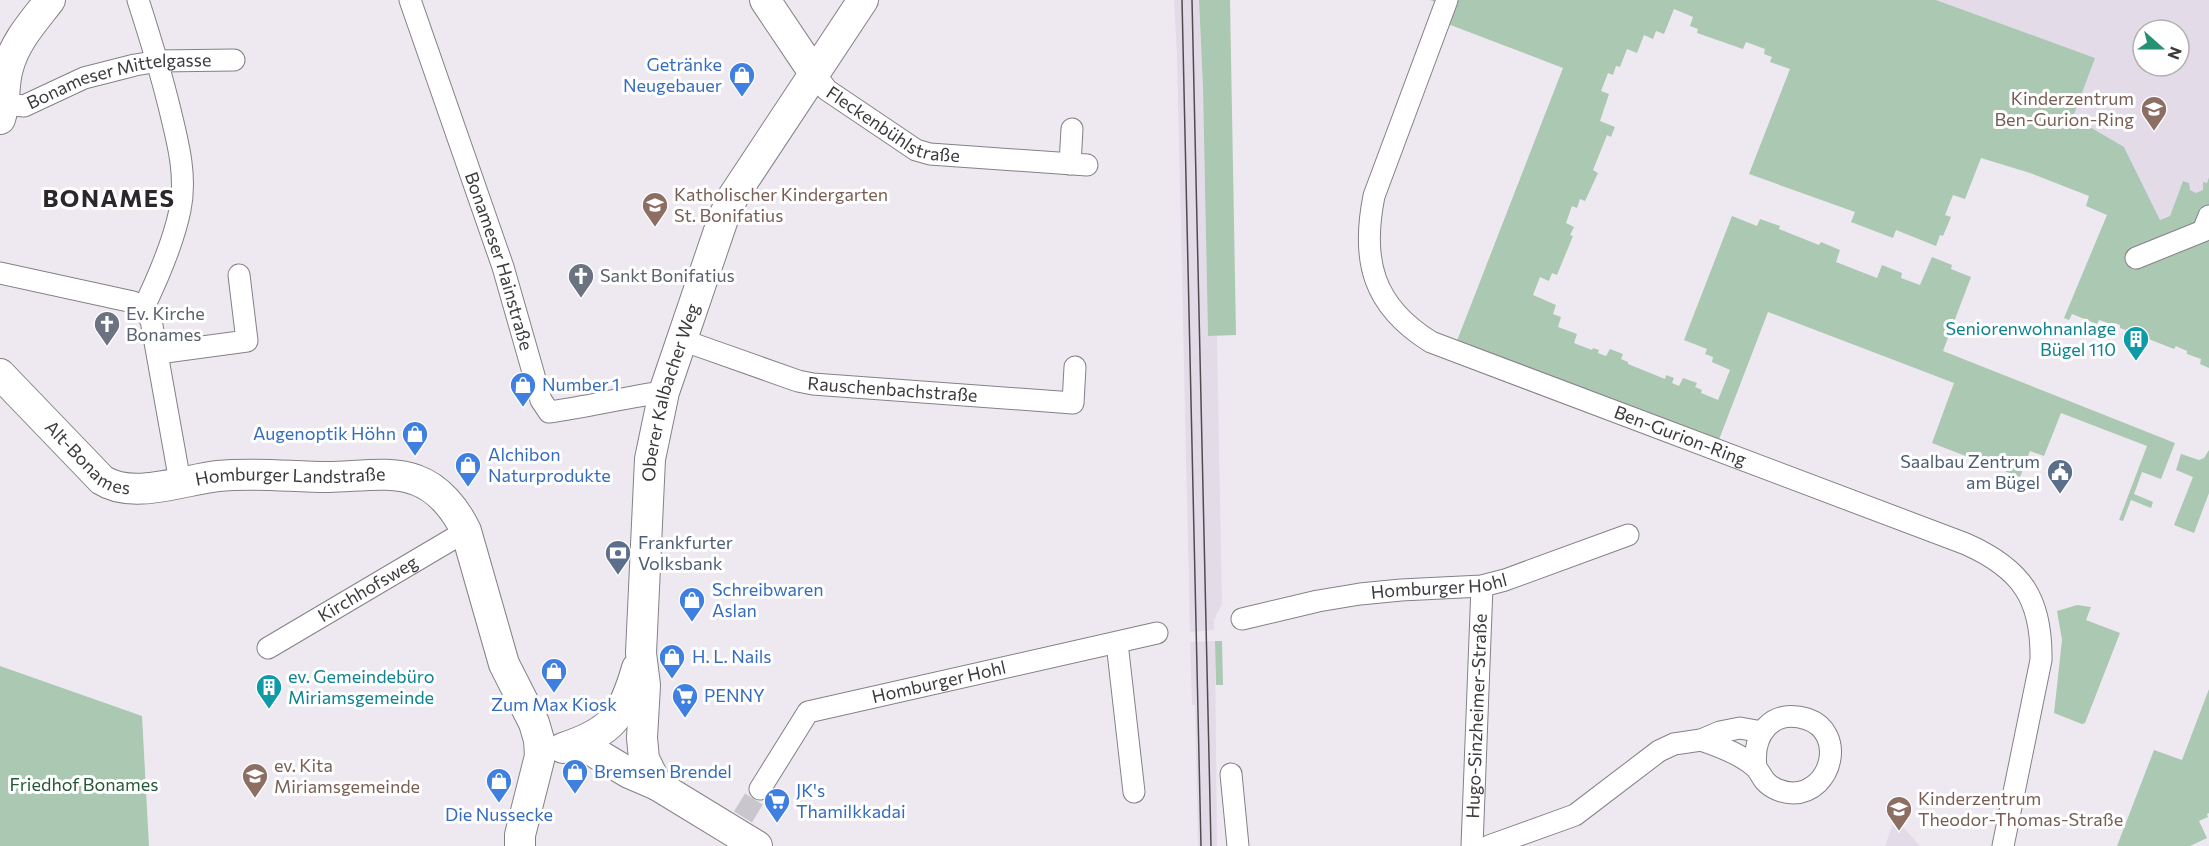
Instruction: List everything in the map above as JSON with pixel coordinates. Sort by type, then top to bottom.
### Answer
[{"type":"street","points":[[2,111],[7,70],[6,50],[21,37],[50,0]]},
{"type":"street","points":[[0,273],[133,302],[143,309],[154,287],[175,229],[183,189],[183,169],[159,61],[138,0]]},
{"type":"street","name":"Bonameser Hainstraße","points":[[410,0],[503,267],[541,400],[549,412],[581,408],[627,396],[664,392]]},
{"type":"street","name":"Fleckenbühlstraße","points":[[765,0],[827,90],[916,150],[930,154],[1078,165],[1072,129]]},
{"type":"street","name":"Oberer Kalbacher Weg","points":[[657,785],[644,759],[642,738],[645,685],[641,653],[650,459],[664,392],[724,216],[734,195],[863,0]]},
{"type":"street","name":"Ben-Gurion-Ring","points":[[1447,0],[1374,196],[1368,223],[1375,279],[1386,301],[1398,318],[1431,342],[1966,544],[1989,554],[2008,567],[2023,585],[2035,609],[2041,634],[2041,660],[2003,846]]},
{"type":"street","name":"Bonameser Mittelgasse","points":[[2,111],[24,106],[84,78],[110,70],[159,61],[234,60]]},
{"type":"street","points":[[2136,258],[2207,228]]},
{"type":"street","points":[[158,353],[247,341],[239,274]]},
{"type":"street","name":"Homburger Landstraße","points":[[143,309],[151,320],[180,482],[246,474],[327,477],[397,476],[415,479],[431,488],[459,517],[466,531],[504,664],[534,723],[539,740],[540,756]]},
{"type":"street","name":"Rauschenbachstraße","points":[[682,340],[798,381],[813,384],[1073,403],[1076,367]]},
{"type":"street","name":"Alt-Bonames","points":[[4,388],[111,486],[126,489],[146,488],[180,482]]},
{"type":"street","name":"Kirchhofsweg","points":[[268,648],[466,531]]},
{"type":"street","name":"Homburger Hohl","points":[[1242,619],[1318,601],[1360,594],[1482,586],[1525,573],[1628,535]]},
{"type":"street","name":"Hugo-Sinzheimer-Straße","points":[[1472,846],[1482,586]]},
{"type":"street","name":"Homburger Hohl","points":[[760,789],[808,712],[1157,633]]},
{"type":"street","points":[[1117,643],[1134,792]]},
{"type":"street","name":"Oberer Kalbacher Weg","points":[[540,756],[593,737],[614,721],[630,692],[641,653]]},
{"type":"street","points":[[1796,716],[1810,720],[1822,730],[1829,743],[1831,757],[1828,769],[1815,786],[1807,791],[1792,793],[1778,790],[1765,782],[1756,767],[1754,753],[1757,740],[1769,724],[1783,717],[1796,716]]},
{"type":"street","points":[[1490,846],[1575,815],[1659,751],[1674,744],[1701,740],[1720,732],[1740,728],[1762,732]]},
{"type":"street","points":[[1701,740],[1727,750],[1756,767]]},
{"type":"street","points":[[579,743],[629,773],[745,831]]},
{"type":"street","points":[[520,846],[520,835],[540,756]]},
{"type":"street","points":[[1231,774],[1238,846]]},
{"type":"shaded area","points":[[1174,0],[1199,0],[1208,336],[1217,336],[1222,604],[1214,620],[1214,630],[1190,632],[1177,56]]},
{"type":"shaded area","points":[[1936,0],[2209,0],[2209,177],[2207,183],[2204,182],[2200,193],[2193,193],[2183,181],[2170,216],[2160,220],[2124,147],[2073,117],[2094,58]]},
{"type":"shaded area","points":[[1215,641],[1217,846],[1198,846],[1195,705],[1192,705],[1190,642]]},
{"type":"shaded area","name":"Kinderzentrum Theodor-Thomas-Straße","points":[[1895,818],[1920,846],[1885,846]]},
{"type":"green space","points":[[1199,0],[1230,0],[1236,335],[1208,336]]},
{"type":"green space","points":[[1430,0],[1936,0],[2095,58],[2073,117],[2124,147],[2160,220],[2170,216],[2183,181],[2189,183],[2190,190],[2196,193],[2203,190],[2203,182],[2207,183],[2209,177],[2209,368],[2200,364],[2201,359],[2187,354],[2187,351],[2176,346],[2174,349],[2146,338],[2147,335],[2136,331],[2134,333],[2120,328],[2120,325],[2115,323],[2114,325],[2099,320],[2097,324],[2072,314],[2069,320],[2064,318],[2107,215],[2086,206],[2089,196],[2030,173],[1981,158],[1965,199],[1953,195],[1945,215],[1951,217],[1936,246],[1896,230],[1893,238],[1851,222],[1855,212],[1749,174],[1790,69],[1770,62],[1772,57],[1764,54],[1765,49],[1746,42],[1743,49],[1697,33],[1698,29],[1690,26],[1693,17],[1674,9],[1664,34],[1656,31],[1653,39],[1644,35],[1637,53],[1627,49],[1620,67],[1616,66],[1613,75],[1608,73],[1601,91],[1609,94],[1600,121],[1615,127],[1611,137],[1607,135],[1593,170],[1598,173],[1585,201],[1580,199],[1577,208],[1572,206],[1566,223],[1574,227],[1570,235],[1573,236],[1557,275],[1552,273],[1549,281],[1540,277],[1533,295],[1556,305],[1553,314],[1561,317],[1558,327],[1577,334],[1574,343],[1592,350],[1593,348],[1599,350],[1598,353],[1606,356],[1610,349],[1623,354],[1621,359],[1628,364],[1665,379],[1666,375],[1674,378],[1672,383],[1679,386],[1683,378],[1697,383],[1695,387],[1702,390],[1701,393],[1718,400],[1730,370],[1712,362],[1713,357],[1705,354],[1707,349],[1684,340],[1732,216],[1757,226],[1760,219],[1819,245],[1821,242],[1840,250],[1836,262],[1877,278],[1882,265],[1902,273],[1901,278],[1920,285],[1932,257],[1952,265],[1951,269],[1971,277],[1943,351],[2175,443],[2161,479],[2142,472],[2134,494],[2153,502],[2151,508],[2131,500],[2123,521],[2119,520],[2147,446],[2061,413],[2044,456],[2030,451],[2020,477],[1932,443],[1954,383],[1768,312],[1715,450],[1453,351],[1563,68],[1440,21],[1445,6]]},
{"type":"green space","points":[[2209,450],[2209,493],[2194,533],[2174,525],[2193,477],[2176,470],[2181,454],[2199,460],[2204,458]]},
{"type":"green space","points":[[2077,605],[2091,607],[2086,620],[2120,633],[2085,723],[2082,724],[2054,713],[2062,640],[2057,611]]},
{"type":"green space","points":[[1215,641],[1222,641],[1223,685],[1216,685]]},
{"type":"green space","name":"Friedhof Bonames","points":[[0,666],[142,716],[149,846],[0,846]]},
{"type":"green space","points":[[2209,689],[2209,813],[2208,817],[2199,821],[2207,838],[2190,846],[2117,846],[2154,750],[2182,760]]},
{"type":"tunnel","points":[[743,817],[760,789]]},
{"type":"tram line","points":[[1182,0],[1201,846]]},
{"type":"tram line","points":[[1192,0],[1211,846]]},
{"type":"place","name":"Getränke Neugebauer","points":[[742,98]]},
{"type":"place","name":"Kinderzentrum Ben-Gurion-Ring","points":[[2154,132]]},
{"type":"place","name":"Katholischer Kindergarten St. Bonifatius","points":[[655,228]]},
{"type":"place","name":"Sankt Bonifatius","points":[[581,299]]},
{"type":"place","name":"Ev. Kirche Bonames","points":[[107,347]]},
{"type":"place","name":"Seniorenwohnanlage Bügel 110","points":[[2136,362]]},
{"type":"place","name":"Number 1","points":[[523,408]]},
{"type":"place","name":"Augenoptik Höhn","points":[[415,457]]},
{"type":"place","name":"Alchibon Naturprodukte","points":[[468,488]]},
{"type":"place","name":"Saalbau Zentrum am Bügel","points":[[2060,495]]},
{"type":"place","name":"Frankfurter Volksbank","points":[[618,576]]},
{"type":"place","name":"Schreibwaren Aslan","points":[[692,623]]},
{"type":"place","name":"H. L. Nails","points":[[672,680]]},
{"type":"place","name":"Zum Max Kiosk","points":[[554,694]]},
{"type":"place","name":"ev. Gemeindebüro Miriamsgemeinde","points":[[269,710]]},
{"type":"place","name":"PENNY","points":[[685,719]]},
{"type":"place","name":"Bremsen Brendel","points":[[575,795]]},
{"type":"place","name":"ev. Kita Miriamsgemeinde","points":[[255,799]]},
{"type":"place","name":"Die Nussecke","points":[[499,804]]},
{"type":"place","name":"JK's Thamilkkadai","points":[[777,824]]},
{"type":"place","name":"Kinderzentrum Theodor-Thomas-Straße","points":[[1899,832]]},
{"type":"district","name":"BONAMES","points":[[109,199]]}]
